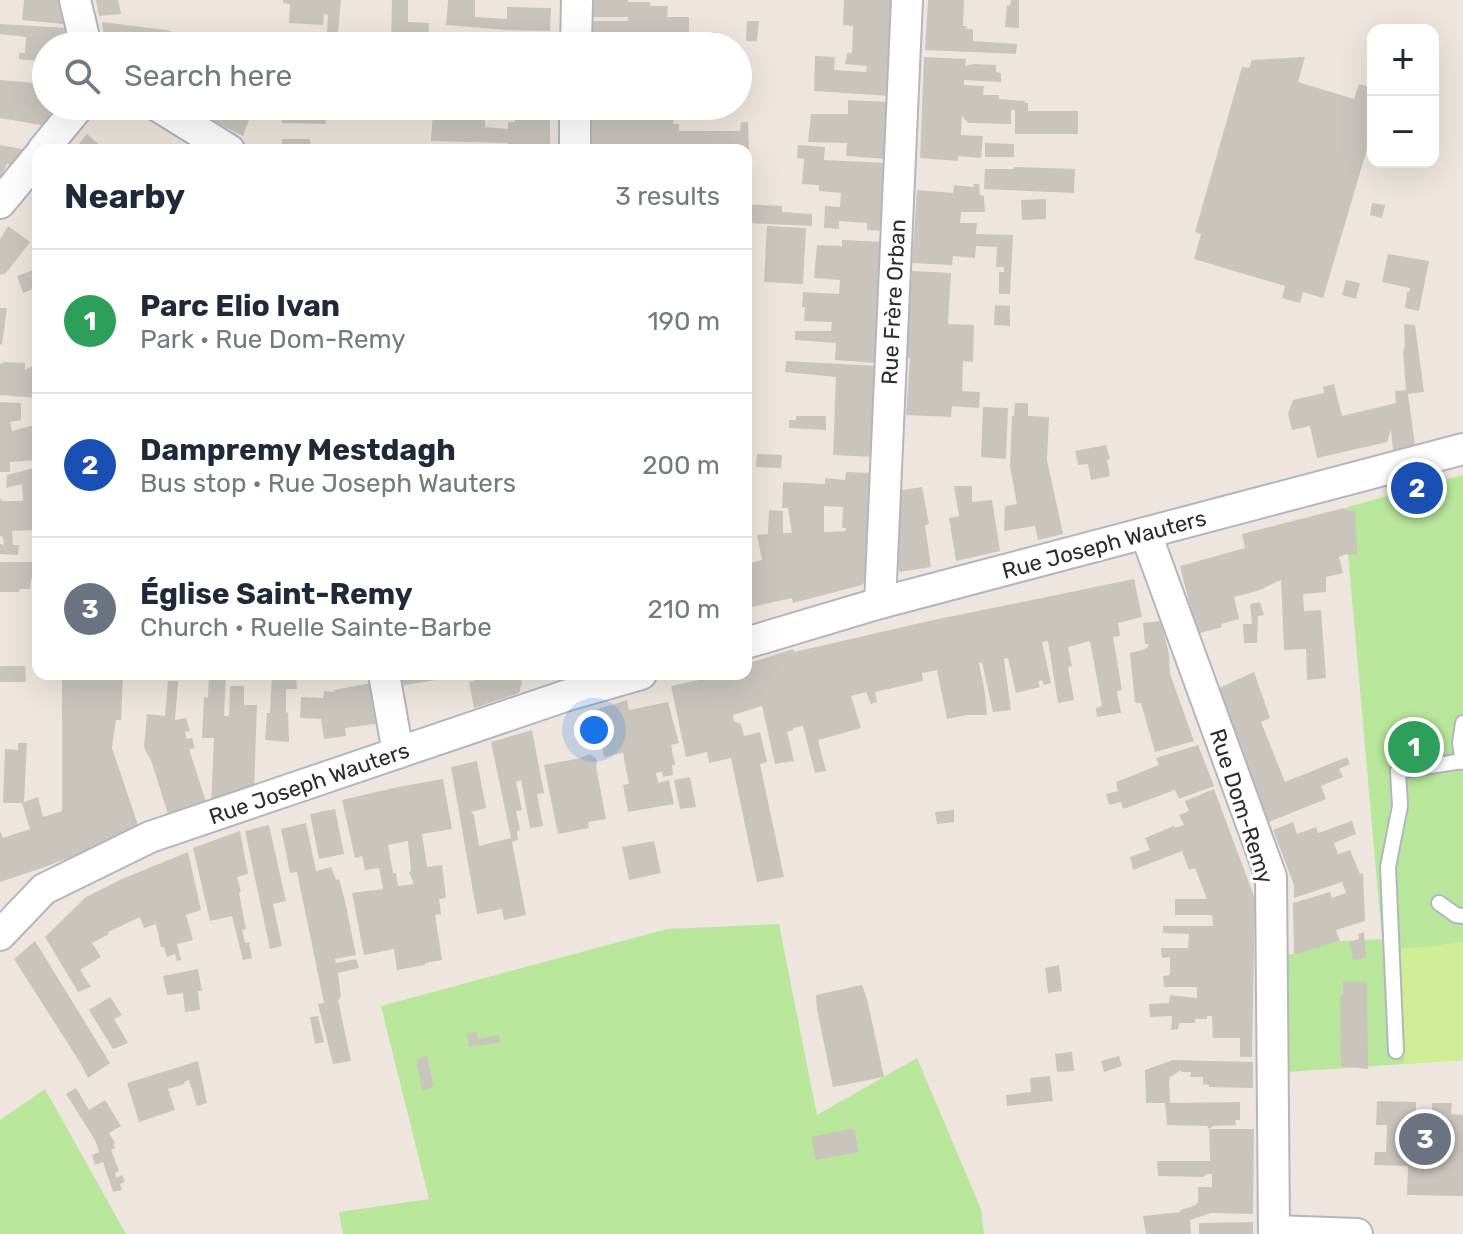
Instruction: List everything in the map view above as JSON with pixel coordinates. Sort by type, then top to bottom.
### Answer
[{"type":"street","points":[[75,0],[83,32]]},
{"type":"street","points":[[576,32],[577,0]]},
{"type":"street","name":"Rue Frère Orban","points":[[880,603],[907,0]]},
{"type":"street","points":[[48,144],[68,120]]},
{"type":"street","points":[[181,120],[219,144]]},
{"type":"street","points":[[575,120],[575,144]]},
{"type":"street","points":[[0,203],[32,164]]},
{"type":"street","name":"Rue Joseph Wauters","points":[[752,641],[880,603],[1463,449]]},
{"type":"street","name":"Rue Dom-Remy","points":[[1146,534],[1271,877],[1274,1232]]},
{"type":"street","points":[[385,680],[398,753]]},
{"type":"street","name":"Rue Joseph Wauters","points":[[0,935],[44,889],[150,837],[398,753],[568,685],[601,680]]},
{"type":"street","points":[[1274,1232],[1357,1234]]},
{"type":"lane","points":[[1396,1051],[1388,867],[1400,806],[1398,771],[1463,762],[1460,743],[1463,723]]},
{"type":"lane","points":[[1439,903],[1456,915],[1463,916]]},
{"type":"green space","points":[[1463,475],[1463,1060],[1273,1073],[1271,955],[1294,954],[1340,941],[1382,939],[1344,508]]},
{"type":"green space","points":[[779,924],[817,1115],[917,1058],[981,1209],[984,1234],[343,1234],[339,1212],[429,1199],[381,1006],[667,929]]},
{"type":"green space","points":[[1463,942],[1463,1060],[1404,1064],[1400,948]]},
{"type":"green space","points":[[45,1089],[126,1234],[0,1234],[0,1120]]},
{"type":"building","points":[[24,0],[65,0],[63,24],[22,20]]},
{"type":"building","points":[[96,0],[118,0],[121,14],[99,16]]},
{"type":"building","points":[[283,0],[341,0],[338,32],[327,32],[328,15],[324,14],[323,25],[289,23],[290,4],[283,3]]},
{"type":"building","points":[[392,0],[408,0],[408,22],[429,23],[429,32],[391,32]]},
{"type":"building","points":[[448,0],[475,0],[475,17],[507,19],[507,7],[551,8],[550,31],[446,25]]},
{"type":"building","points":[[589,0],[650,2],[650,6],[668,6],[667,17],[689,17],[689,32],[589,32],[589,21],[628,21],[628,17],[589,17]]},
{"type":"building","points":[[844,0],[897,0],[891,96],[814,91],[815,56],[835,57],[834,70],[866,72],[867,66],[845,64],[847,53],[852,53],[853,26],[843,25]]},
{"type":"building","points":[[928,0],[964,0],[963,26],[973,29],[973,41],[1017,44],[1016,54],[925,50]]},
{"type":"building","points":[[1011,0],[1019,0],[1019,28],[1005,27],[1007,5],[1010,6]]},
{"type":"building","points":[[747,21],[759,21],[757,41],[752,41],[752,32],[746,32]]},
{"type":"building","points":[[102,22],[173,32],[103,32]]},
{"type":"building","points":[[0,24],[68,28],[68,32],[32,32],[32,60],[19,59],[19,53],[25,53],[26,37],[0,34]]},
{"type":"building","points":[[924,57],[966,59],[965,66],[996,65],[996,72],[1001,73],[1001,82],[964,80],[964,85],[984,86],[983,95],[1025,101],[1028,111],[1078,111],[1078,134],[1015,134],[1015,110],[1011,110],[1011,124],[968,123],[962,116],[961,135],[983,136],[981,158],[958,156],[958,161],[920,158]]},
{"type":"building","points":[[1305,57],[1298,82],[1354,99],[1359,84],[1367,86],[1367,149],[1323,298],[1303,292],[1300,303],[1282,298],[1285,286],[1194,259],[1201,234],[1195,232],[1242,67],[1249,68],[1252,60]]},
{"type":"building","points":[[0,80],[32,83],[32,120],[52,120],[47,126],[0,118]]},
{"type":"building","points":[[848,100],[890,102],[887,159],[846,156],[847,143],[808,142],[811,114],[848,114]]},
{"type":"building","points":[[211,120],[249,120],[243,136]]},
{"type":"building","points":[[282,120],[326,120],[326,124],[282,123]]},
{"type":"building","points":[[432,120],[485,120],[485,127],[508,129],[508,122],[515,120],[550,120],[550,144],[431,141]]},
{"type":"building","points":[[589,120],[674,120],[673,124],[679,124],[679,131],[740,131],[741,122],[748,122],[749,144],[588,144]]},
{"type":"building","points":[[87,134],[98,144],[79,144]]},
{"type":"building","points":[[282,139],[310,139],[310,144],[282,144]]},
{"type":"building","points":[[985,143],[1014,144],[1014,157],[985,157]]},
{"type":"building","points":[[0,145],[27,150],[14,166],[7,164],[0,179]]},
{"type":"building","points":[[798,145],[825,147],[824,160],[887,163],[884,231],[867,230],[867,223],[839,221],[839,229],[824,228],[825,206],[840,207],[841,193],[819,191],[819,185],[802,184],[804,159],[797,158]]},
{"type":"building","points":[[985,169],[1075,169],[1074,193],[984,189]]},
{"type":"building","points":[[973,184],[979,184],[985,212],[961,212],[960,223],[977,223],[976,234],[1013,235],[1010,294],[999,294],[999,272],[1004,272],[1004,267],[996,267],[997,247],[976,246],[975,258],[953,256],[952,265],[912,263],[917,190],[953,193],[954,185],[974,187]]},
{"type":"building","points":[[1046,199],[1046,219],[1022,220],[1021,200]]},
{"type":"building","points":[[1372,203],[1385,205],[1382,218],[1370,215]]},
{"type":"building","points":[[752,204],[782,206],[782,212],[812,214],[812,226],[752,223]]},
{"type":"building","points":[[8,226],[30,242],[6,273],[0,275],[0,239]]},
{"type":"building","points":[[767,226],[806,228],[803,284],[764,282]]},
{"type":"building","points":[[842,240],[884,242],[877,363],[835,360],[836,343],[795,340],[795,331],[831,331],[832,322],[804,321],[803,292],[839,294],[840,280],[814,278],[817,245],[842,246]]},
{"type":"building","points":[[1388,254],[1429,261],[1419,311],[1405,308],[1410,288],[1382,282]]},
{"type":"building","points":[[32,270],[32,289],[23,293],[17,276]]},
{"type":"building","points":[[912,271],[951,273],[948,324],[974,325],[973,362],[963,361],[962,391],[980,392],[979,408],[952,406],[951,417],[906,415]]},
{"type":"building","points":[[1346,280],[1360,283],[1356,299],[1342,295]]},
{"type":"building","points":[[995,305],[1010,306],[1010,326],[994,325]]},
{"type":"building","points":[[0,308],[7,308],[2,345],[0,344]]},
{"type":"building","points":[[1404,324],[1415,325],[1424,392],[1408,394],[1415,445],[1393,450],[1391,430],[1387,442],[1317,458],[1310,426],[1292,430],[1288,414],[1293,400],[1324,393],[1323,387],[1334,384],[1342,416],[1396,403],[1395,391],[1406,390]]},
{"type":"building","points":[[786,361],[878,366],[874,457],[833,455],[836,377],[785,372]]},
{"type":"building","points":[[25,363],[25,370],[32,366],[32,398],[0,395],[0,364]]},
{"type":"building","points":[[0,402],[21,403],[21,420],[10,422],[12,431],[32,426],[32,460],[10,462],[10,472],[0,472]]},
{"type":"building","points":[[1015,403],[1028,403],[1028,416],[1049,417],[1047,460],[1063,534],[1038,540],[1035,526],[1004,531],[1005,506],[1017,504],[1010,467]]},
{"type":"building","points":[[983,407],[1008,408],[1006,459],[981,457]]},
{"type":"building","points":[[796,416],[826,416],[826,430],[789,428],[789,420],[796,420]]},
{"type":"building","points":[[1106,445],[1110,476],[1091,480],[1088,464],[1078,465],[1075,451]]},
{"type":"building","points":[[757,454],[782,455],[781,468],[756,467]]},
{"type":"building","points":[[32,469],[32,530],[12,531],[13,545],[19,545],[18,555],[0,554],[0,544],[4,545],[0,536],[0,498],[2,501],[23,501],[22,484],[6,488],[7,475]]},
{"type":"building","points":[[846,472],[870,473],[868,578],[862,585],[793,603],[792,598],[752,607],[752,562],[762,560],[757,535],[768,534],[769,510],[783,511],[783,533],[792,533],[788,508],[782,508],[783,482],[825,484],[825,478],[845,480]],"holes":[[[824,506],[843,507],[842,528],[846,531],[824,532]]]},
{"type":"building","points":[[954,486],[972,486],[972,502],[992,500],[1000,551],[956,561],[949,518],[959,516]]},
{"type":"building","points":[[922,487],[929,524],[925,525],[931,567],[899,572],[897,491]]},
{"type":"building","points":[[1344,508],[1355,511],[1357,555],[1339,557],[1343,573],[1326,577],[1326,592],[1303,594],[1304,611],[1321,610],[1326,678],[1307,680],[1306,649],[1284,650],[1281,580],[1234,597],[1239,619],[1197,634],[1180,566],[1245,548],[1242,534]]},
{"type":"building","points":[[0,562],[32,562],[30,589],[0,592]]},
{"type":"building","points":[[1134,579],[1142,617],[1118,623],[1120,636],[1113,637],[1122,690],[1117,691],[1121,713],[1097,717],[1096,708],[1102,706],[1090,641],[1068,647],[1074,700],[1058,703],[1048,641],[1042,642],[1051,683],[1044,685],[1042,680],[1038,682],[1040,687],[1016,693],[1008,658],[1004,659],[1011,710],[993,712],[982,662],[979,663],[987,715],[947,719],[937,670],[922,673],[923,681],[875,692],[877,702],[871,704],[866,692],[851,696],[861,728],[818,740],[826,771],[815,773],[803,726],[787,732],[794,761],[775,764],[762,706],[733,715],[734,721],[741,724],[744,736],[760,732],[767,762],[760,764],[784,877],[757,882],[731,758],[709,763],[707,752],[686,757],[671,686],[699,680],[752,680],[752,662],[793,649],[794,652]]},
{"type":"building","points":[[1260,602],[1264,615],[1258,616],[1257,643],[1244,643],[1243,624],[1252,624],[1250,604]]},
{"type":"building","points":[[1161,621],[1170,674],[1194,741],[1155,752],[1141,703],[1135,703],[1130,653],[1149,646],[1145,644],[1143,623]]},
{"type":"building","points":[[0,666],[25,666],[26,682],[0,682]]},
{"type":"building","points":[[1254,672],[1270,718],[1261,722],[1285,782],[1347,757],[1350,764],[1339,769],[1343,777],[1321,786],[1326,799],[1269,822],[1219,688]]},
{"type":"building","points":[[62,680],[123,680],[121,720],[116,720],[112,748],[140,831],[0,882],[0,831],[3,838],[30,829],[22,803],[3,803],[5,749],[18,750],[18,743],[27,743],[24,802],[38,797],[43,817],[62,811]]},
{"type":"building","points":[[209,680],[226,680],[224,716],[229,716],[230,686],[244,686],[244,705],[257,705],[254,792],[211,804],[214,738],[202,738],[204,697],[208,698]]},
{"type":"building","points":[[272,680],[296,680],[297,689],[286,689],[289,742],[265,740],[267,713],[270,713]]},
{"type":"building","points":[[398,680],[436,680],[399,686]]},
{"type":"building","points":[[521,680],[522,683],[519,693],[474,708],[469,682]]},
{"type":"building","points":[[168,681],[178,681],[175,720],[186,718],[190,731],[185,732],[187,739],[192,738],[195,748],[190,752],[206,802],[168,814],[144,747],[147,714],[165,716]]},
{"type":"building","points":[[377,682],[383,723],[345,728],[346,736],[324,739],[321,719],[300,718],[301,697],[323,698],[324,691],[335,692]]},
{"type":"building","points":[[627,700],[629,710],[668,702],[679,743],[671,745],[675,765],[672,765],[673,775],[663,777],[662,772],[656,773],[658,783],[669,780],[674,804],[628,812],[623,785],[629,784],[623,753],[604,757],[595,710]]},
{"type":"building","points":[[532,730],[544,793],[537,794],[543,826],[530,828],[521,780],[516,782],[522,810],[516,811],[520,830],[517,831],[518,840],[512,842],[526,915],[504,920],[502,909],[477,914],[451,767],[477,761],[486,808],[471,812],[479,846],[511,838],[491,742]]},
{"type":"building","points":[[1198,745],[1214,786],[1179,799],[1175,790],[1123,809],[1121,802],[1109,805],[1106,794],[1118,791],[1116,782],[1159,765],[1156,758]]},
{"type":"building","points":[[589,754],[596,758],[606,819],[588,822],[589,828],[558,834],[544,765]]},
{"type":"building","points":[[690,777],[696,807],[680,809],[674,780]]},
{"type":"building","points":[[443,779],[452,829],[422,834],[427,867],[442,865],[446,898],[439,899],[441,914],[435,915],[442,960],[397,970],[394,949],[364,955],[352,893],[383,889],[379,868],[365,870],[362,856],[355,858],[342,800]],"holes":[[[408,841],[414,884],[398,886],[388,845]]]},
{"type":"building","points":[[1214,789],[1255,899],[1252,1057],[1240,1057],[1240,1038],[1213,1038],[1212,1016],[1195,1019],[1195,1023],[1179,1023],[1178,1029],[1171,1030],[1172,1016],[1150,1017],[1149,1004],[1169,1003],[1170,995],[1197,998],[1197,987],[1164,987],[1163,976],[1170,975],[1170,957],[1162,958],[1161,948],[1188,948],[1189,934],[1163,933],[1163,926],[1213,926],[1212,915],[1175,915],[1175,899],[1207,899],[1195,868],[1189,870],[1182,851],[1133,870],[1130,857],[1150,850],[1145,838],[1184,825],[1179,815],[1189,811],[1185,801]]},
{"type":"building","points":[[335,809],[344,854],[319,859],[310,814]]},
{"type":"building","points":[[954,810],[954,822],[937,824],[935,812]]},
{"type":"building","points":[[1352,821],[1356,834],[1334,843],[1338,854],[1350,850],[1360,874],[1363,873],[1365,921],[1336,930],[1340,941],[1294,955],[1293,903],[1330,892],[1332,898],[1346,893],[1342,882],[1294,898],[1294,885],[1273,830],[1293,822],[1297,834],[1316,827],[1318,833]]},
{"type":"building","points":[[306,823],[316,871],[331,867],[336,880],[339,879],[345,901],[356,955],[335,959],[336,963],[356,959],[359,968],[338,973],[341,997],[338,1000],[351,1061],[333,1064],[318,1004],[324,1003],[297,872],[290,873],[281,829]]},
{"type":"building","points":[[269,825],[286,901],[273,904],[282,946],[270,949],[245,831]]},
{"type":"building","points":[[240,831],[248,874],[237,877],[246,929],[242,930],[245,943],[249,942],[252,958],[243,960],[232,916],[210,921],[193,848]]},
{"type":"building","points":[[654,841],[661,873],[629,880],[622,847]]},
{"type":"building","points":[[188,852],[201,910],[186,915],[193,940],[177,944],[181,960],[177,961],[175,954],[167,957],[164,947],[161,947],[156,924],[144,928],[140,917],[92,943],[101,957],[80,970],[91,987],[78,992],[45,937],[86,897]]},
{"type":"building","points":[[1364,932],[1366,958],[1353,960],[1349,942],[1359,939],[1358,934]]},
{"type":"building","points":[[35,941],[110,1063],[88,1078],[14,959]]},
{"type":"building","points":[[1059,965],[1062,991],[1048,993],[1045,968]]},
{"type":"building","points":[[198,969],[202,991],[198,991],[200,1010],[185,1012],[183,993],[167,995],[163,976]]},
{"type":"building","points":[[1343,982],[1367,982],[1368,1069],[1341,1066],[1340,995],[1343,995]]},
{"type":"building","points":[[862,985],[884,1077],[833,1087],[816,995]]},
{"type":"building","points":[[110,997],[122,1015],[114,1019],[128,1043],[113,1049],[89,1010]]},
{"type":"building","points":[[318,1016],[324,1042],[315,1044],[310,1017]]},
{"type":"building","points":[[477,1032],[478,1039],[499,1035],[500,1042],[469,1047],[467,1033]]},
{"type":"building","points":[[1072,1052],[1074,1071],[1057,1072],[1055,1054]]},
{"type":"building","points":[[427,1056],[434,1087],[422,1090],[416,1059]]},
{"type":"building","points":[[1119,1056],[1122,1066],[1104,1072],[1101,1061]]},
{"type":"building","points":[[1173,1060],[1253,1062],[1253,1088],[1209,1087],[1203,1084],[1203,1077],[1190,1077],[1191,1072],[1181,1070],[1169,1078],[1170,1103],[1240,1102],[1240,1120],[1235,1120],[1236,1125],[1209,1129],[1207,1126],[1167,1125],[1165,1103],[1146,1103],[1145,1070]]},
{"type":"building","points":[[198,1061],[207,1103],[197,1106],[189,1080],[168,1089],[175,1110],[139,1122],[127,1083]]},
{"type":"building","points":[[1050,1076],[1053,1101],[1007,1106],[1006,1095],[1031,1092],[1030,1078]]},
{"type":"building","points":[[76,1088],[89,1110],[105,1100],[121,1126],[109,1133],[115,1143],[115,1148],[111,1150],[119,1171],[115,1173],[116,1178],[122,1175],[125,1182],[120,1184],[122,1190],[113,1192],[103,1162],[95,1165],[92,1155],[99,1152],[95,1140],[66,1094]]},
{"type":"building","points":[[1377,1101],[1416,1102],[1416,1112],[1432,1113],[1432,1103],[1452,1103],[1451,1114],[1463,1115],[1463,1196],[1407,1195],[1408,1166],[1374,1165],[1375,1152],[1386,1152],[1387,1125],[1376,1125]]},
{"type":"building","points":[[854,1128],[859,1152],[816,1160],[811,1137]]},
{"type":"building","points":[[1209,1129],[1254,1129],[1253,1214],[1211,1213],[1190,1220],[1191,1234],[1146,1234],[1143,1216],[1180,1212],[1198,1203],[1198,1187],[1212,1187],[1212,1174],[1203,1177],[1158,1176],[1157,1161],[1210,1161]]},
{"type":"building","points":[[1253,1222],[1253,1234],[1199,1234],[1199,1223]]},
{"type":"place","name":"Dampremy Mestdagh","points":[[1417,488]]},
{"type":"place","name":"Parc Elio Ivan","points":[[1414,747]]},
{"type":"place","name":"Église Saint-Remy","points":[[1425,1139]]}]
